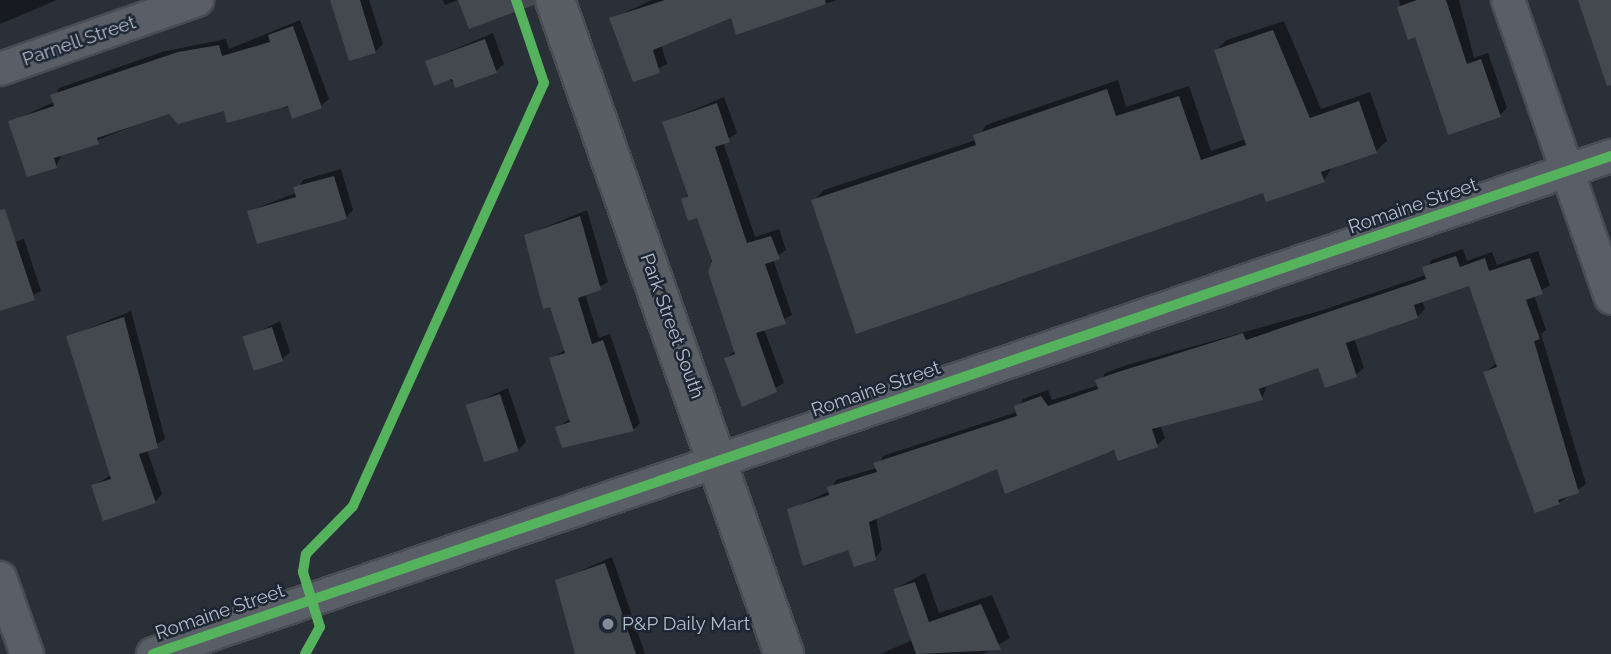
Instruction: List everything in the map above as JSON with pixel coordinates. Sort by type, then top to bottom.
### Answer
[{"type":"main road","name":"Park Street South","points":[[555,0],[720,459],[785,654]]},
{"type":"street","name":"Parnell Street","points":[[0,69],[197,0]]},
{"type":"street","points":[[1508,0],[1611,298]]},
{"type":"street","name":"Romaine Street","points":[[153,654],[1611,156]]},
{"type":"street","points":[[0,578],[27,654]]},
{"type":"building","points":[[330,0],[360,0],[376,53],[349,61]]},
{"type":"building","points":[[458,0],[534,0],[534,5],[469,29]]},
{"type":"building","points":[[665,0],[825,0],[826,4],[736,35],[731,18],[653,50],[660,73],[633,82],[609,18]]},
{"type":"building","points":[[1417,0],[1446,0],[1467,64],[1481,59],[1501,117],[1448,135],[1415,37],[1408,40],[1397,7]]},
{"type":"building","points":[[1578,0],[1611,0],[1611,85],[1607,86]]},
{"type":"building","points":[[293,26],[322,108],[292,119],[288,106],[227,123],[224,111],[178,124],[169,114],[97,138],[99,144],[54,158],[57,168],[27,177],[8,121],[54,106],[50,95],[178,52],[219,45],[222,56],[270,42],[268,35]]},
{"type":"building","points":[[1273,30],[1310,118],[1359,101],[1377,153],[1321,172],[1325,182],[1266,202],[1263,193],[856,334],[811,200],[976,145],[973,135],[1107,89],[1116,116],[1179,96],[1201,160],[1246,145],[1214,50]]},
{"type":"building","points":[[485,39],[497,73],[455,88],[452,79],[434,86],[425,61]]},
{"type":"building","points":[[717,103],[730,142],[715,147],[747,243],[771,236],[780,259],[765,264],[786,324],[756,333],[777,392],[742,407],[724,358],[735,354],[708,272],[712,261],[697,218],[688,221],[681,199],[688,196],[662,122]]},
{"type":"building","points":[[334,176],[347,219],[257,244],[247,211],[296,197],[293,187]]},
{"type":"building","points":[[5,209],[35,300],[0,311],[0,210]]},
{"type":"building","points":[[580,216],[601,290],[578,298],[592,344],[603,340],[634,431],[562,448],[555,427],[570,422],[549,358],[565,353],[550,307],[543,309],[524,235]]},
{"type":"building","points":[[1456,256],[1460,267],[1485,258],[1489,271],[1530,258],[1543,294],[1526,300],[1540,339],[1534,341],[1579,493],[1558,500],[1560,504],[1535,513],[1483,372],[1497,367],[1469,286],[1414,305],[1418,318],[1346,343],[1357,377],[1325,388],[1318,368],[1259,389],[1263,400],[1152,429],[1158,447],[1118,461],[1114,450],[1005,494],[997,469],[869,522],[876,560],[854,567],[848,550],[803,566],[787,509],[829,495],[827,487],[877,472],[873,463],[1017,416],[1014,406],[1041,396],[1048,406],[1098,389],[1095,380],[1118,372],[1243,333],[1246,340],[1426,279],[1422,267]]},
{"type":"building","points":[[124,317],[158,448],[139,454],[156,503],[103,521],[91,485],[111,479],[66,336]]},
{"type":"building","points":[[272,327],[283,361],[254,371],[243,337]]},
{"type":"building","points":[[500,394],[519,451],[484,462],[466,405]]},
{"type":"building","points":[[605,563],[636,654],[575,654],[555,580]]},
{"type":"building","points":[[915,582],[929,622],[981,604],[1001,650],[916,654],[893,589]]},
{"type":"cycle path","points":[[305,654],[320,627],[303,572],[306,554],[353,506],[544,83],[516,0]]},
{"type":"cycle path","points":[[153,654],[1611,156]]},
{"type":"place","name":"P&P Daily Mart","points":[[608,624]]}]
